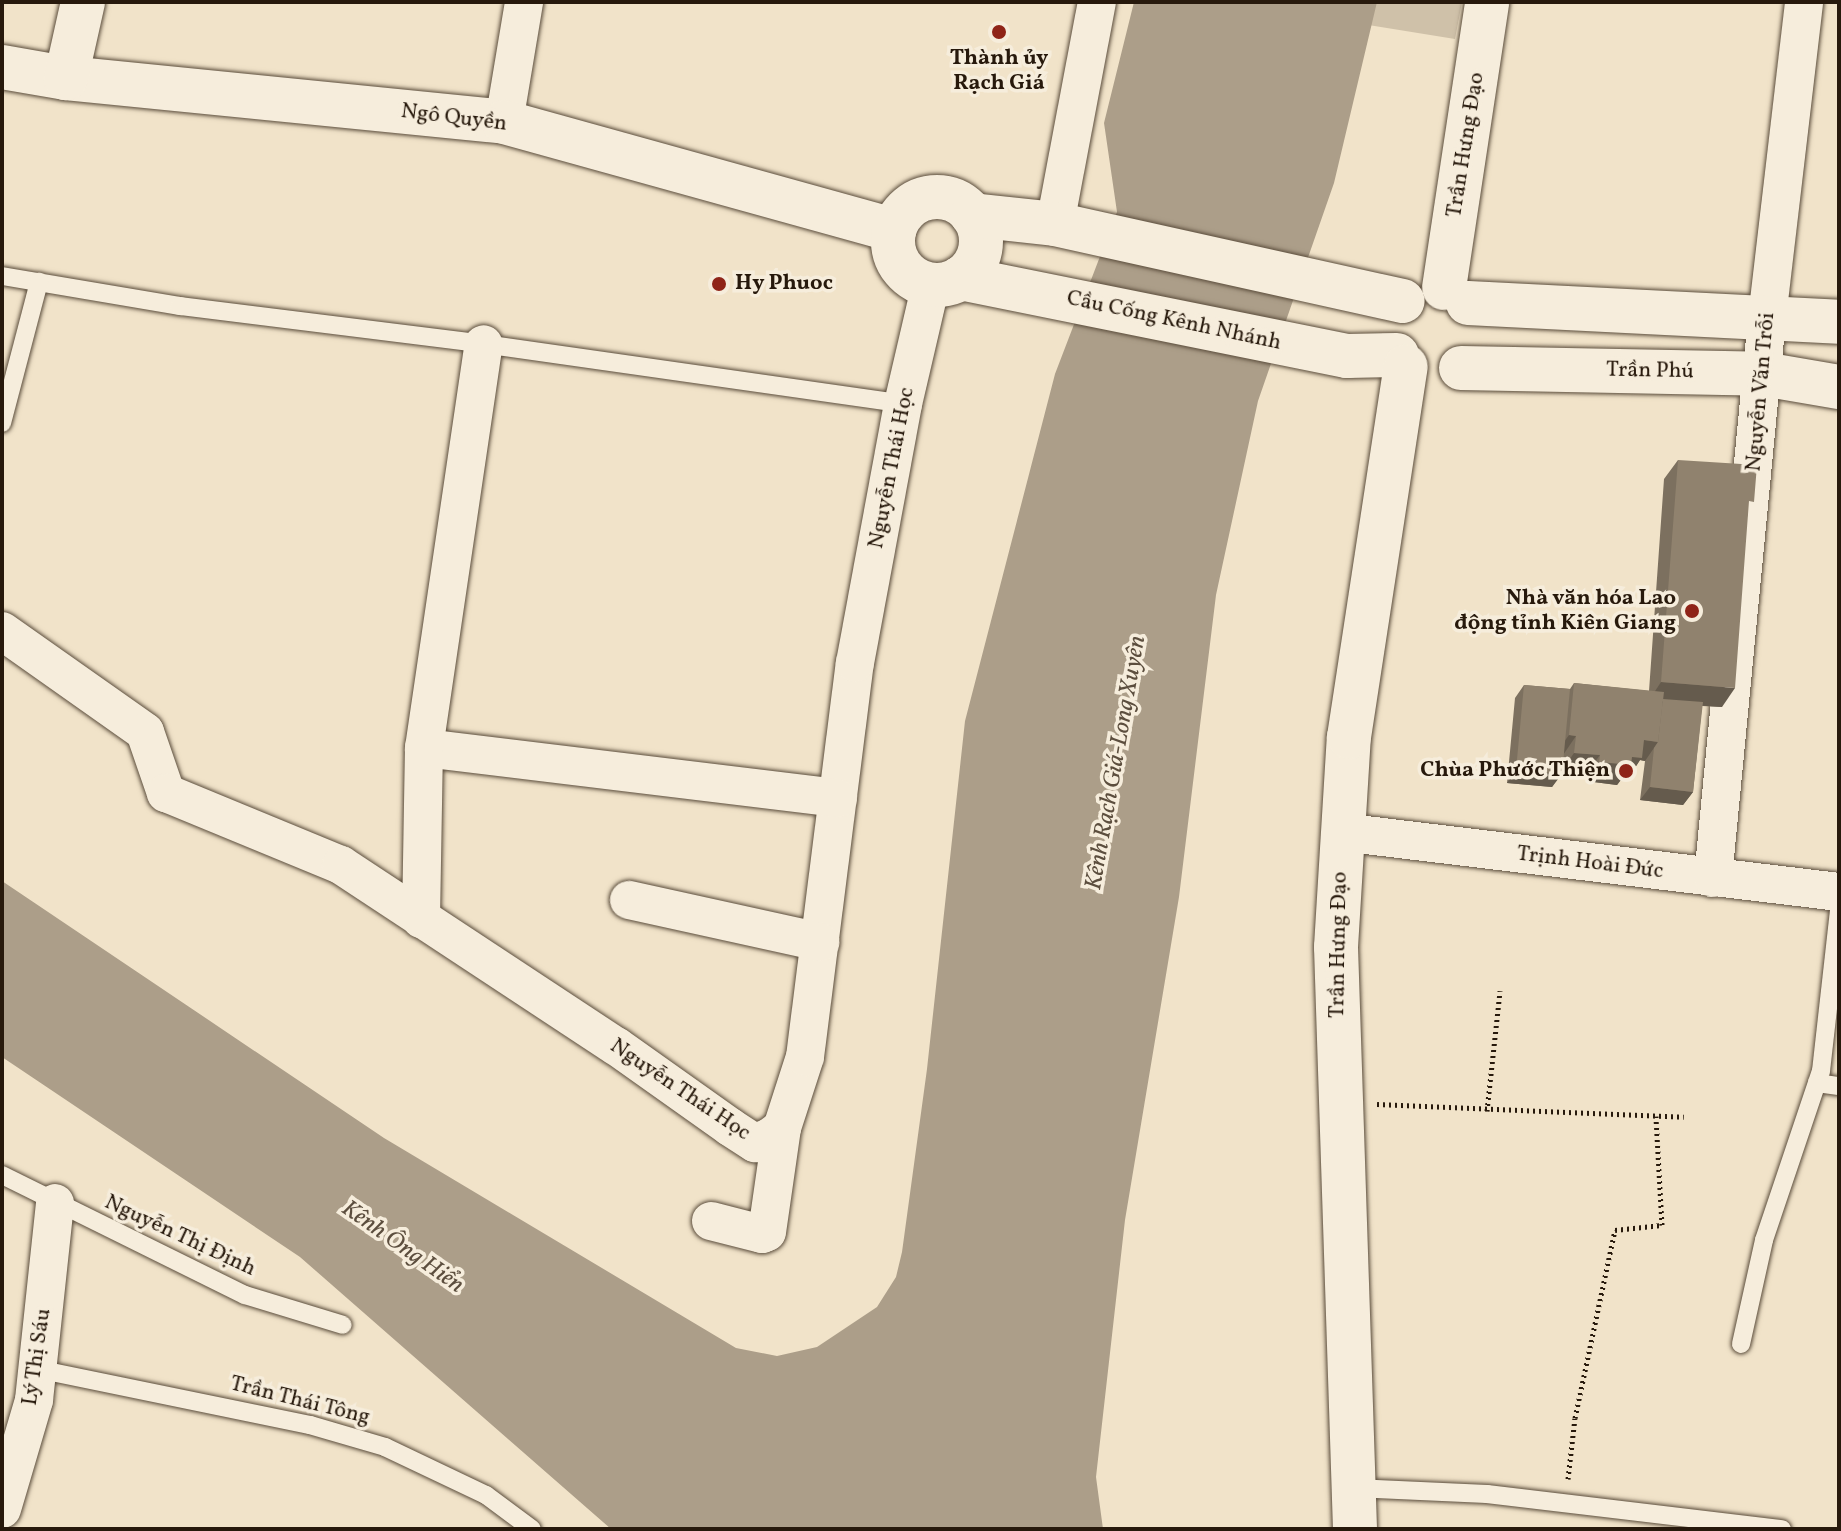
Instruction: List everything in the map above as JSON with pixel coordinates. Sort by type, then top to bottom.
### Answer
[{"type":"main road","points":[[66,78],[83,2]]},
{"type":"main road","name":"Trần Hưng Đạo","points":[[1456,296],[1487,2]]},
{"type":"main road","name":"Ngô Quyền","points":[[2,67],[66,78],[504,122],[894,230]]},
{"type":"main road","points":[[936,197],[949,199],[972,215],[979,228],[978,255],[964,283],[917,281],[896,260],[894,230],[909,207],[936,197]]},
{"type":"main road","points":[[972,215],[1055,224],[1386,296],[1429,288],[1456,296],[1839,322]]},
{"type":"main road","name":"Cầu Cống Kênh Nhánh","points":[[964,283],[1347,356],[1401,361]]},
{"type":"main road","points":[[1386,296],[1390,327],[1401,361],[1434,376],[1461,368],[1471,357],[1479,330],[1456,296]]},
{"type":"main road","name":"Trần Hưng Đạo","points":[[1354,1508],[1336,947],[1349,737],[1401,361]]},
{"type":"main road","name":"Trần Phú","points":[[1461,368],[1763,374],[1839,387]]},
{"type":"street","points":[[504,122],[524,2]]},
{"type":"street","points":[[1055,224],[1097,2]]},
{"type":"street","name":"Nguyễn Văn Trỗi","points":[[1713,878],[1767,318],[1804,2]]},
{"type":"street","name":"Nguyễn Thái Học","points":[[2,631],[145,732],[166,793],[341,865],[616,1046],[755,1143],[782,1128],[805,1057],[855,663],[903,404],[964,283]]},
{"type":"street","points":[[421,919],[424,748],[484,344]]},
{"type":"street","points":[[424,748],[838,798]]},
{"type":"street","name":"Trịnh Hoài Đức","points":[[1341,832],[1839,892]]},
{"type":"street","points":[[629,900],[820,942]]},
{"type":"street","points":[[711,1221],[762,1234],[767,1232],[782,1128]]},
{"type":"street","name":"Lý Thị Sáu","points":[[2,1509],[34,1400],[55,1203]]},
{"type":"lane","points":[[2,276],[180,306],[484,344],[903,404]]},
{"type":"lane","points":[[2,423],[39,282]]},
{"type":"lane","points":[[1741,1344],[1764,1240],[1817,1083],[1839,910]]},
{"type":"lane","points":[[1817,1083],[1839,1086]]},
{"type":"lane","name":"Nguyễn Thị Định","points":[[2,1175],[245,1295],[343,1325]]},
{"type":"lane","name":"Trần Thái Tông","points":[[37,1369],[310,1425],[385,1447],[486,1495],[532,1529]]},
{"type":"lane","points":[[1354,1508],[1487,1494],[1782,1529]]},
{"type":"path","points":[[1487,1111],[1500,991]]},
{"type":"path","points":[[1340,1101],[1487,1111],[1684,1117]]},
{"type":"path","points":[[1565,1503],[1575,1418],[1615,1230],[1662,1225],[1656,1116]]},
{"type":"shaded area","points":[[1361,2],[1462,2],[1455,39],[1356,23]]},
{"type":"water","points":[[1134,2],[1377,2],[1334,183],[1258,401],[1216,595],[1179,897],[1125,1220],[1096,1477],[1103,1529],[611,1529],[300,1257],[2,1057],[2,881],[384,1138],[736,1348],[777,1356],[817,1347],[877,1307],[896,1277],[902,1252],[927,1069],[965,721],[1055,374],[1117,212],[1104,123]]},
{"type":"building","name":"Nhà văn hóa Lao động tỉnh Kiên Giang","points":[[1678,460],[1757,465],[1754,502],[1749,501],[1735,688],[1661,682]]},
{"type":"building","points":[[1574,683],[1664,692],[1658,742],[1644,740],[1642,758],[1632,757],[1631,765],[1599,762],[1600,755],[1574,753],[1576,736],[1569,735]]},
{"type":"building","points":[[1524,685],[1570,689],[1562,774],[1516,770]]},
{"type":"building","points":[[1663,699],[1703,702],[1693,792],[1650,787]]},
{"type":"place","name":"Thành ủy Rạch Giá","points":[[999,32]]},
{"type":"place","name":"Hy Phuoc","points":[[719,284]]},
{"type":"place","name":"Nhà văn hóa Lao động tỉnh Kiên Giang","points":[[1692,611]]},
{"type":"place","name":"Chùa Phước Thiện","points":[[1626,771]]},
{"type":"water label","name":"Kênh Rạch Giá-Long Xuyên","points":[[1117,763]]},
{"type":"water label","name":"Kênh Ông Hiển","points":[[402,1248]]}]
